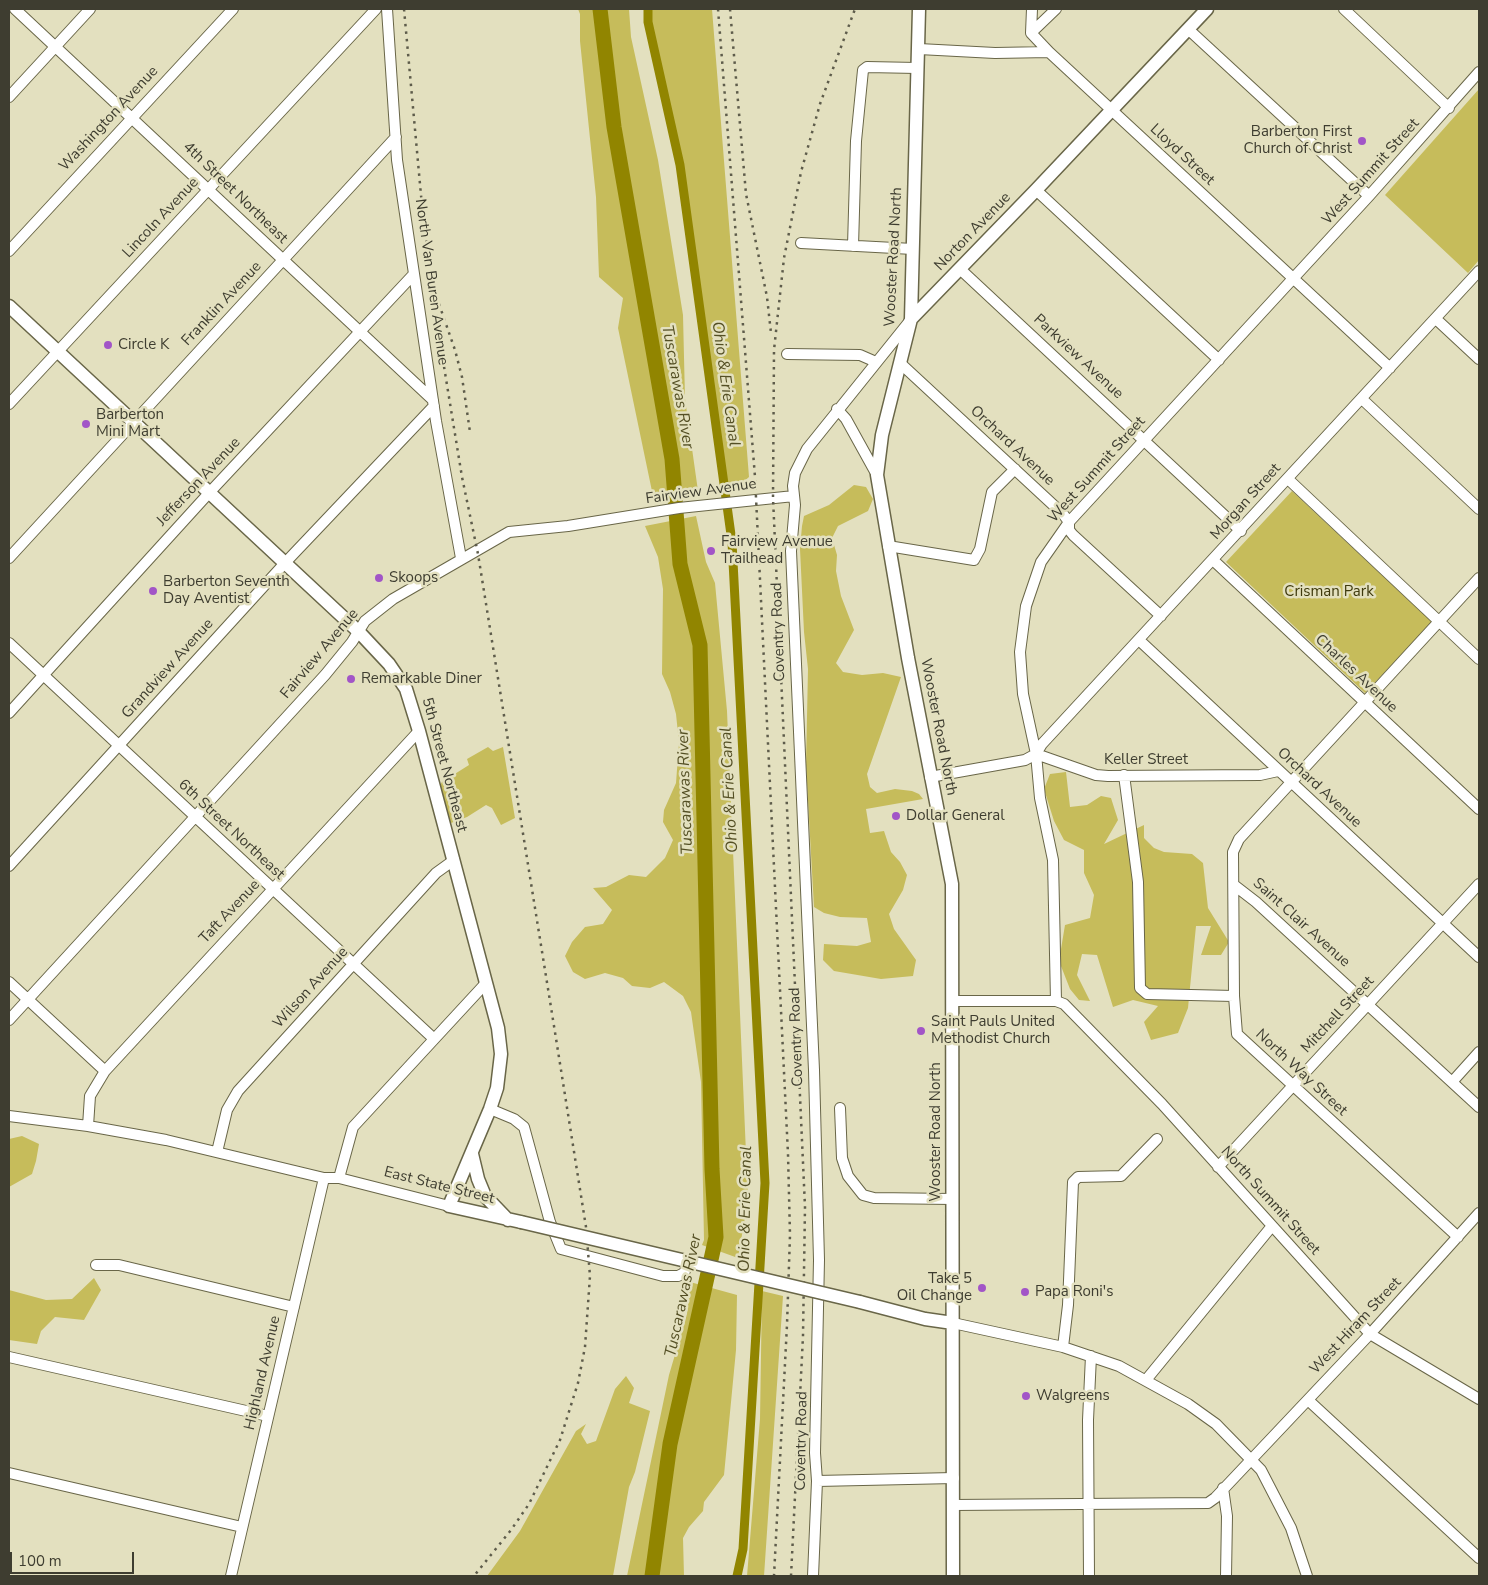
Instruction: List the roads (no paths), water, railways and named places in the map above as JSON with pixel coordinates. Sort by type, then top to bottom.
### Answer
[{"type":"main road","name":"Wooster Road North","points":[[920,9],[911,320],[882,435],[877,475],[930,777],[952,884],[953,1576]]},
{"type":"main road","name":"Norton Avenue","points":[[911,320],[1207,9]]},
{"type":"main road","name":"5th Street Northeast","points":[[9,306],[132,423],[359,632],[398,675],[412,705],[498,1028],[501,1054],[498,1083],[490,1109],[449,1206]]},
{"type":"main road","points":[[472,1154],[478,1179],[485,1196],[508,1220]]},
{"type":"main road","name":"East State Street","points":[[449,1206],[953,1323]]},
{"type":"street","name":"4th Street Northeast","points":[[15,9],[132,116],[434,403]]},
{"type":"street","points":[[9,97],[90,9]]},
{"type":"street","name":"Washington Avenue","points":[[9,251],[233,9]]},
{"type":"street","name":"Lincoln Avenue","points":[[9,404],[376,9]]},
{"type":"street","name":"North Van Buren Avenue","points":[[387,9],[396,138],[413,274],[461,558]]},
{"type":"street","points":[[1032,9],[1032,33]]},
{"type":"street","points":[[1032,33],[1056,9]]},
{"type":"street","points":[[1344,9],[1449,108]]},
{"type":"street","points":[[1188,29],[1369,196]]},
{"type":"street","name":"Lloyd Street","points":[[1032,33],[1050,52],[1390,368]]},
{"type":"street","points":[[919,49],[995,53],[1050,52]]},
{"type":"street","points":[[853,246],[856,141],[863,70],[868,67],[917,68]]},
{"type":"street","name":"West Summit Street","points":[[1056,1001],[1054,974],[1054,874],[1035,766],[1036,754],[1021,679],[1020,652],[1026,606],[1041,562],[1069,522],[1369,196],[1479,72]]},
{"type":"street","name":"Franklin Avenue","points":[[9,558],[396,138]]},
{"type":"street","points":[[1036,190],[1219,360]]},
{"type":"street","points":[[801,243],[913,248]]},
{"type":"street","name":"Parkview Avenue","points":[[960,269],[1241,531]]},
{"type":"street","name":"Morgan Street","points":[[1036,754],[1042,744],[1241,531],[1479,271]]},
{"type":"street","name":"Jefferson Avenue","points":[[9,713],[209,493],[413,274]]},
{"type":"street","points":[[1436,319],[1479,359]]},
{"type":"street","name":"Norton Avenue","points":[[794,496],[795,473],[799,462],[837,410],[911,320]]},
{"type":"street","points":[[787,354],[860,356],[876,362]]},
{"type":"street","name":"Orchard Avenue","points":[[900,363],[1015,469],[1069,522],[1069,530],[1073,535],[1161,616]]},
{"type":"street","points":[[1362,399],[1479,509]]},
{"type":"street","name":"Grandview Avenue","points":[[9,866],[284,564],[434,403]]},
{"type":"street","points":[[837,410],[846,420],[877,475]]},
{"type":"street","points":[[888,546],[974,560],[980,549],[992,492],[1015,469]]},
{"type":"street","points":[[1288,479],[1479,659]]},
{"type":"street","name":"Fairview Avenue","points":[[9,1020],[325,675],[359,632],[365,621],[383,606],[461,558],[508,532],[568,526],[679,508],[794,496]]},
{"type":"street","name":"Coventry Road","points":[[794,496],[791,551],[813,1060],[819,1260],[815,1453],[817,1481],[812,1576]]},
{"type":"street","name":"Charles Avenue","points":[[1213,560],[1479,809]]},
{"type":"street","name":"North Way Street","points":[[1458,1237],[1237,1034],[1234,996],[1234,846],[1479,578]]},
{"type":"street","name":"Orchard Avenue","points":[[1139,640],[1479,957]]},
{"type":"street","name":"6th Street Northeast","points":[[9,643],[433,1038]]},
{"type":"street","name":"Taft Avenue","points":[[88,1126],[90,1096],[105,1071],[419,731]]},
{"type":"street","points":[[930,777],[1025,760],[1036,754]]},
{"type":"street","name":"Keller Street","points":[[1036,754],[1096,775],[1260,775],[1278,771]]},
{"type":"street","points":[[1124,775],[1138,882],[1140,988],[1147,994],[1234,996]]},
{"type":"street","name":"Wilson Avenue","points":[[217,1152],[227,1110],[238,1091],[436,873],[454,860]]},
{"type":"street","name":"Mitchell Street","points":[[1218,1168],[1479,884]]},
{"type":"street","name":"Saint Clair Avenue","points":[[1234,885],[1256,902],[1479,1107]]},
{"type":"street","points":[[9,982],[105,1071]]},
{"type":"street","points":[[339,1178],[353,1127],[433,1038],[486,983]]},
{"type":"street","points":[[952,1001],[1056,1001]]},
{"type":"street","name":"North Summit Street","points":[[1056,1001],[1071,1010],[1129,1069],[1370,1334],[1479,1399]]},
{"type":"street","points":[[1452,1082],[1479,1052]]},
{"type":"street","points":[[840,1108],[842,1158],[848,1176],[863,1195],[874,1198],[953,1199]]},
{"type":"street","points":[[490,1109],[514,1119],[524,1127],[550,1222],[561,1249],[664,1276],[678,1276],[684,1273],[691,1258]]},
{"type":"street","name":"East State Street","points":[[9,1116],[88,1126],[159,1138],[324,1178],[339,1178],[449,1206]]},
{"type":"street","points":[[1063,1346],[1068,1305],[1073,1182],[1078,1177],[1121,1176],[1157,1138]]},
{"type":"street","name":"Highland Avenue","points":[[231,1576],[324,1178]]},
{"type":"street","name":"West Hiram Street","points":[[953,1505],[1208,1503],[1216,1498],[1251,1458],[1370,1334],[1479,1213]]},
{"type":"street","points":[[1146,1380],[1272,1226]]},
{"type":"street","points":[[96,1265],[119,1265],[294,1307]]},
{"type":"street","points":[[953,1323],[1063,1346],[1091,1356],[1146,1380],[1216,1424],[1261,1470],[1281,1506],[1308,1576]]},
{"type":"street","points":[[1089,1576],[1088,1420],[1091,1356]]},
{"type":"street","points":[[9,1357],[268,1416]]},
{"type":"street","points":[[1308,1400],[1479,1558]]},
{"type":"street","points":[[9,1473],[242,1526]]},
{"type":"street","points":[[817,1481],[954,1478]]},
{"type":"street","points":[[1223,1488],[1227,1516],[1226,1576]]},
{"type":"waterway","name":"Tuscarawas River","points":[[600,9],[614,127],[672,459],[680,564],[700,645],[712,1169],[716,1237],[670,1444],[652,1576]]},
{"type":"waterway","name":"Ohio & Erie Canal","points":[[648,9],[648,22],[680,165],[732,542],[765,1183],[743,1549],[737,1576]]},
{"type":"railway","points":[[404,9],[422,206],[440,342],[462,477],[478,554],[554,1026],[586,1227],[590,1276],[585,1347],[578,1383],[560,1440],[529,1504],[474,1576]]},
{"type":"railway","points":[[718,9],[755,477],[788,1154],[790,1235],[774,1576]]},
{"type":"railway","points":[[730,9],[746,194],[767,297],[771,333]]},
{"type":"railway","points":[[791,1576],[803,1336],[805,1207],[773,498],[774,350],[784,258],[801,172],[820,104],[855,9]]},
{"type":"railway","points":[[439,304],[462,377],[470,432]]},
{"type":"place","name":"Barberton First Church of Christ","points":[[1362,141]]},
{"type":"place","name":"Circle K","points":[[108,345]]},
{"type":"place","name":"Barberton Mini Mart","points":[[86,424]]},
{"type":"place","name":"Fairview Avenue Trailhead","points":[[711,551]]},
{"type":"place","name":"Skoops","points":[[379,578]]},
{"type":"place","name":"Barberton Seventh Day Aventist","points":[[153,591]]},
{"type":"place","name":"Remarkable Diner","points":[[351,679]]},
{"type":"place","name":"Dollar General","points":[[896,816]]},
{"type":"place","name":"Saint Pauls United Methodist Church","points":[[921,1031]]},
{"type":"place","name":"Take 5 Oil Change","points":[[982,1288]]},
{"type":"place","name":"Papa Roni's","points":[[1025,1292]]},
{"type":"place","name":"Walgreens","points":[[1026,1396]]},
{"type":"park label","name":"Crisman Park","points":[[1329,592]]}]
